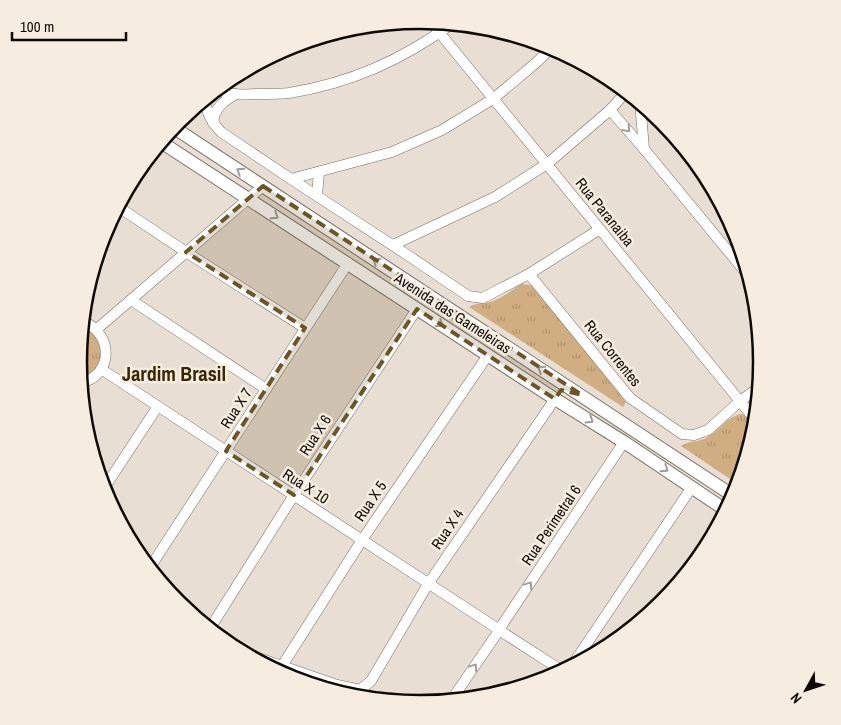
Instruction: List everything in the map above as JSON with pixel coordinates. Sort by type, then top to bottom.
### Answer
[{"type":"main road","name":"Avenida das Gameleiras","points":[[180,132],[728,492]]},
{"type":"main road","name":"Avenida das Gameleiras","points":[[167,146],[722,507]]},
{"type":"main road","points":[[555,399],[560,392],[564,391],[582,395]]},
{"type":"street","name":"Rua Paranaiba","points":[[437,29],[750,413]]},
{"type":"street","points":[[225,92],[236,94],[287,93],[327,85],[362,75],[407,54],[445,29]]},
{"type":"street","points":[[290,179],[392,152],[442,130],[494,99],[545,53]]},
{"type":"street","points":[[213,123],[214,114],[219,106],[236,94]]},
{"type":"street","points":[[393,245],[495,197],[547,164],[610,110],[622,97]]},
{"type":"street","points":[[207,107],[213,123],[221,132],[468,296],[483,298],[530,274],[600,229]]},
{"type":"street","points":[[610,110],[740,265]]},
{"type":"street","points":[[641,112],[644,149]]},
{"type":"street","points":[[317,196],[319,172]]},
{"type":"street","points":[[96,329],[263,186]]},
{"type":"street","points":[[124,210],[305,328]]},
{"type":"street","points":[[409,256],[412,237]]},
{"type":"street","name":"Rua X 7","points":[[153,562],[348,264]]},
{"type":"street","name":"Rua Correntes","points":[[530,274],[630,398],[682,434],[694,436],[708,430],[753,392]]},
{"type":"street","points":[[131,300],[266,389]]},
{"type":"street","name":"Rua X 6","points":[[213,624],[294,495],[417,308]]},
{"type":"street","points":[[87,381],[95,377],[101,369],[105,359],[106,348],[103,338],[89,324]]},
{"type":"street","name":"Rua X 5","points":[[282,666],[362,540],[488,355]]},
{"type":"street","name":"Rua X 10","points":[[101,369],[557,667]]},
{"type":"street","name":"Rua X 4","points":[[361,690],[371,681],[428,584],[555,399]]},
{"type":"street","points":[[109,481],[158,406]]},
{"type":"street","name":"Rua Perimetral 6","points":[[455,694],[624,442]]},
{"type":"street","points":[[578,657],[692,487]]},
{"type":"street","points":[[282,666],[315,680]]},
{"type":"street","points":[[371,681],[374,693]]},
{"type":"street","points":[[354,690],[361,690]]},
{"type":"highlighted area","points":[[263,186],[582,395],[561,390],[555,399],[417,309],[294,495],[226,451],[305,328],[186,252]]},
{"type":"green space","points":[[521,284],[530,285],[536,289],[626,402],[623,407],[469,307],[497,300]]},
{"type":"green space","points":[[89,327],[101,342],[101,360],[91,375],[87,377]]},
{"type":"green space","points":[[742,414],[749,420],[743,449],[733,481],[681,446],[705,439],[737,415]]},
{"type":"district","name":"Jardim Brasil","points":[[174,373]]}]
